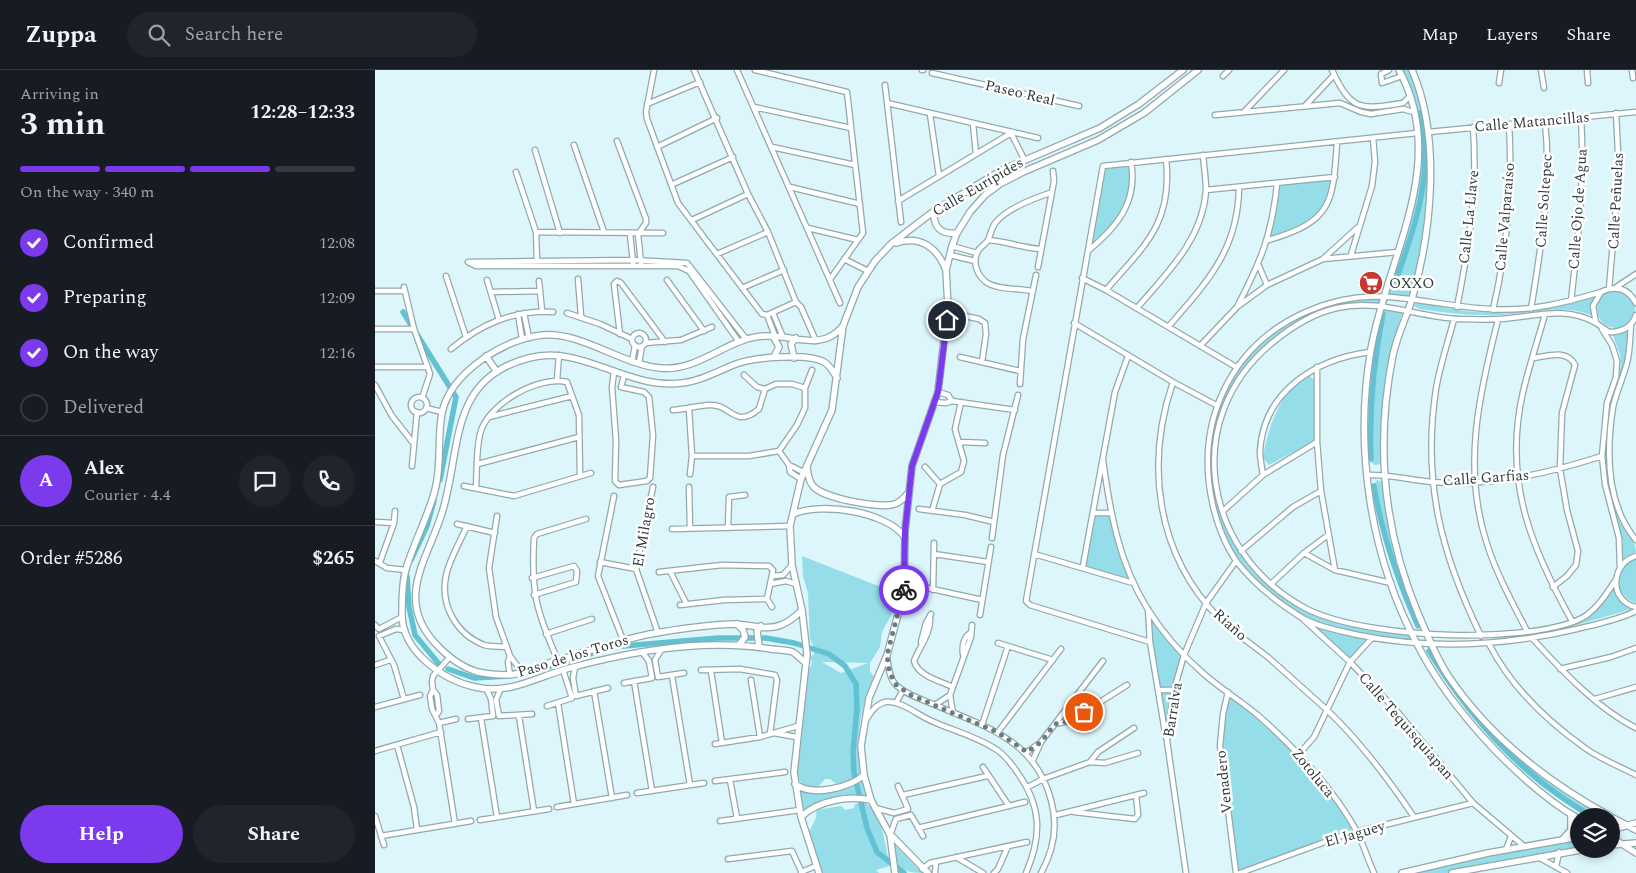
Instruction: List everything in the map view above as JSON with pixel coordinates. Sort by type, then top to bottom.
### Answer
[{"type":"street","points":[[654,70],[647,104],[647,120],[678,203],[762,314],[773,313],[797,302]]},
{"type":"street","points":[[694,70],[717,118],[748,194],[768,232],[797,302],[801,306],[816,341]]},
{"type":"street","points":[[737,70],[841,303]]},
{"type":"street","points":[[755,70],[847,92],[863,234],[831,278]]},
{"type":"street","points":[[947,76],[948,70]]},
{"type":"street","name":"Calle Eurípides","points":[[819,873],[801,817],[795,784],[794,755],[807,654],[802,610],[793,565],[790,526],[801,479],[832,410],[843,326],[858,287],[868,271],[891,244],[934,211],[1002,170],[1100,128],[1139,104],[1183,70]]},
{"type":"street","name":"Calle Eurípides","points":[[946,270],[957,233],[970,212],[985,195],[1000,184],[1023,172],[1055,160],[1098,140],[1144,113],[1198,70]]},
{"type":"street","points":[[1223,76],[1229,70]]},
{"type":"street","points":[[1244,112],[1284,70]]},
{"type":"street","points":[[1389,70],[1381,74],[1382,83],[1400,73],[1409,97],[1417,133],[1418,164],[1412,211],[1379,306],[1371,352],[1365,407],[1367,475],[1374,521],[1391,583],[1416,644],[1470,723],[1513,769],[1570,813]]},
{"type":"street","points":[[1412,70],[1423,104],[1429,132],[1427,212],[1424,244],[1412,298],[1393,354],[1386,408],[1383,474],[1387,510],[1396,551],[1408,590],[1431,645],[1448,676],[1479,715],[1522,758],[1573,796],[1596,808]]},
{"type":"street","points":[[1544,88],[1541,73],[1545,70]]},
{"type":"street","points":[[1587,70],[1588,83]]},
{"type":"street","points":[[1632,70],[1633,78]]},
{"type":"street","points":[[1499,71],[1499,83]]},
{"type":"street","points":[[1305,106],[1333,72],[1345,95],[1363,106],[1375,107],[1403,103],[1409,97]]},
{"type":"street","name":"Paseo Real","points":[[931,73],[1079,106]]},
{"type":"street","points":[[647,104],[700,82]]},
{"type":"street","points":[[885,85],[901,222]]},
{"type":"street","points":[[1340,103],[1345,95]]},
{"type":"street","points":[[1215,115],[1340,103],[1361,112],[1376,113],[1406,109],[1413,112]]},
{"type":"street","points":[[887,104],[1038,138]]},
{"type":"street","points":[[1387,106],[1387,112]]},
{"type":"street","points":[[754,107],[851,128]]},
{"type":"street","points":[[1375,107],[1376,113]]},
{"type":"street","name":"Calle Matancillas","points":[[1429,132],[1636,112]]},
{"type":"street","name":"Calle Peñuelas","points":[[1609,289],[1619,171],[1616,113]]},
{"type":"street","points":[[931,114],[939,176]]},
{"type":"street","points":[[657,146],[717,118]]},
{"type":"street","name":"Calle Ojo de Agua","points":[[1571,301],[1581,210],[1581,118]]},
{"type":"street","name":"Calle Soltepec","points":[[1531,309],[1546,213],[1547,148],[1545,122]]},
{"type":"street","points":[[973,124],[976,154]]},
{"type":"street","name":"Calle Valparaíso","points":[[1493,310],[1506,244],[1511,182],[1509,124]]},
{"type":"street","name":"Calle La Llave","points":[[1457,307],[1473,215],[1475,155],[1473,127]]},
{"type":"street","points":[[899,201],[1011,133]]},
{"type":"street","points":[[1011,133],[1024,160]]},
{"type":"street","points":[[1150,642],[1027,603],[1103,166],[1417,133]]},
{"type":"street","points":[[1351,255],[1372,186],[1375,162],[1373,138]]},
{"type":"street","points":[[617,141],[646,219],[646,223],[638,234],[641,263]]},
{"type":"street","points":[[1269,240],[1296,232],[1309,225],[1319,215],[1332,195],[1337,142]]},
{"type":"street","points":[[574,145],[604,232]]},
{"type":"street","points":[[772,147],[855,165]]},
{"type":"street","points":[[535,150],[560,233]]},
{"type":"street","points":[[1051,150],[1055,160]]},
{"type":"street","points":[[1137,308],[1181,259],[1194,233],[1206,190],[1203,155]]},
{"type":"street","points":[[671,185],[733,157]]},
{"type":"street","points":[[1106,290],[1147,242],[1159,224],[1166,204],[1168,179],[1166,159]]},
{"type":"street","points":[[1089,250],[1103,239],[1122,215],[1132,193],[1133,177],[1131,162]]},
{"type":"street","points":[[1038,266],[1040,249],[1044,241],[1050,193],[1054,181],[1053,171]]},
{"type":"street","points":[[516,172],[536,232],[537,262]]},
{"type":"street","points":[[1206,190],[1335,177]]},
{"type":"street","points":[[1237,307],[1259,266],[1269,240],[1277,184]]},
{"type":"street","points":[[790,187],[860,204]]},
{"type":"street","points":[[1169,326],[1205,284],[1233,235],[1239,209],[1239,188]]},
{"type":"street","points":[[1031,291],[1015,287],[996,287],[986,283],[976,270],[975,260],[977,253],[988,240],[989,232],[996,222],[1004,215],[1027,202],[1050,193]]},
{"type":"street","points":[[692,220],[748,194]]},
{"type":"street","points":[[934,211],[933,221],[938,230],[947,234],[957,233]]},
{"type":"street","points":[[1323,259],[1358,227]]},
{"type":"street","points":[[808,228],[858,240]]},
{"type":"street","points":[[536,232],[663,233]]},
{"type":"street","points":[[717,254],[768,232]]},
{"type":"street","points":[[630,234],[633,262]]},
{"type":"street","points":[[891,244],[912,240],[931,246],[941,257],[946,270],[948,306],[938,392],[912,466],[905,537],[904,592],[887,655],[869,698],[861,746],[864,775],[871,800],[890,835],[925,871],[936,862],[1027,842]]},
{"type":"street","points":[[988,240],[1003,240],[1022,248],[1040,249]]},
{"type":"street","points":[[952,246],[977,253]]},
{"type":"street","points":[[1201,345],[1237,307],[1267,285],[1323,259],[1399,252]]},
{"type":"street","points":[[950,255],[975,260]]},
{"type":"street","points":[[844,259],[868,271]]},
{"type":"street","points":[[477,263],[633,262],[679,266],[685,268],[739,342]]},
{"type":"street","points":[[641,263],[687,263],[746,339]]},
{"type":"street","points":[[1259,266],[1267,285]]},
{"type":"street","points":[[742,288],[784,270]]},
{"type":"street","points":[[1636,274],[1615,288],[1571,301],[1531,309],[1493,310],[1457,307],[1412,298],[1384,295],[1333,301],[1305,312],[1258,345],[1236,367],[1216,405],[1209,435],[1208,486],[1215,515],[1236,561],[1266,591],[1299,616],[1319,626],[1372,638],[1416,644],[1489,644],[1533,639],[1602,623],[1636,611]]},
{"type":"street","points":[[1019,384],[1031,291],[1036,275]]},
{"type":"street","points":[[446,276],[466,337]]},
{"type":"street","points":[[1082,278],[1169,326],[1236,367]]},
{"type":"street","points":[[578,279],[581,316]]},
{"type":"street","points":[[487,280],[499,320]]},
{"type":"street","points":[[667,280],[704,331]]},
{"type":"street","points":[[539,281],[542,311]]},
{"type":"street","points":[[620,334],[614,284],[617,281],[621,283],[665,342]]},
{"type":"street","points":[[1615,288],[1628,292],[1636,303]]},
{"type":"street","points":[[375,291],[405,289],[414,329],[428,367],[430,378],[422,398]]},
{"type":"street","points":[[491,292],[540,292]]},
{"type":"street","points":[[1596,323],[1593,306],[1601,292]]},
{"type":"street","points":[[1620,568],[1619,538],[1605,484],[1602,456],[1607,403],[1616,377],[1617,361],[1612,345],[1602,329],[1596,323],[1571,312],[1499,320],[1454,319],[1363,304],[1336,308],[1300,324],[1263,350],[1243,372],[1228,399],[1219,425],[1214,468],[1215,484],[1229,530],[1248,562],[1271,584],[1305,607],[1349,622],[1427,634],[1481,636],[1550,628],[1585,616],[1597,606],[1615,581],[1624,562],[1636,556]]},
{"type":"street","points":[[451,349],[466,337],[499,320],[524,313],[553,312]]},
{"type":"street","points":[[524,313],[525,338]]},
{"type":"street","points":[[773,313],[783,337]]},
{"type":"street","points":[[518,314],[525,338]]},
{"type":"street","points":[[567,314],[581,316],[632,339],[635,345],[632,362]]},
{"type":"street","points":[[1545,314],[1523,393],[1517,433],[1518,479],[1529,532],[1553,587],[1572,621]]},
{"type":"street","points":[[767,315],[779,347],[774,357]]},
{"type":"street","points":[[965,316],[979,319],[985,323],[986,334],[982,362]]},
{"type":"street","points":[[1454,319],[1437,388],[1431,434],[1432,482],[1441,537],[1462,598],[1481,636]]},
{"type":"street","points":[[1602,329],[1617,332],[1631,325],[1636,319]]},
{"type":"street","points":[[1499,320],[1480,393],[1475,430],[1475,482],[1486,543],[1502,584],[1527,630]]},
{"type":"street","points":[[1075,323],[1128,356],[1216,405]]},
{"type":"street","points":[[1631,325],[1628,361],[1613,406],[1609,456],[1611,482],[1617,507],[1626,528],[1636,540]]},
{"type":"street","points":[[806,663],[792,652],[739,645],[642,652],[563,670],[521,686],[500,690],[487,690],[457,684],[436,672],[419,654],[405,630],[402,617],[406,570],[435,491],[441,457],[442,412],[450,393],[467,373],[486,356],[503,346],[525,338],[544,335],[567,337],[639,364],[661,368],[681,367],[695,364],[746,339],[774,336],[816,341],[835,336],[843,326]]},
{"type":"street","points":[[635,345],[681,340],[712,327]]},
{"type":"street","points":[[375,329],[414,329]]},
{"type":"street","points":[[632,339],[634,335],[641,334],[644,336],[639,364]]},
{"type":"street","points":[[794,358],[791,344],[796,338]]},
{"type":"street","points":[[1263,475],[1260,452],[1269,418],[1280,397],[1299,379],[1317,367],[1348,355],[1371,352]]},
{"type":"street","points":[[1533,358],[1564,354],[1571,358],[1575,365],[1562,413],[1560,469],[1567,510],[1579,551],[1576,565],[1567,576],[1553,587]]},
{"type":"street","points":[[557,380],[559,355]]},
{"type":"street","name":"Paso de los Toros","points":[[802,610],[782,625],[774,627],[737,624],[658,633],[623,640],[510,675],[478,672],[449,658],[428,636],[417,611],[415,584],[422,560],[444,507],[461,419],[475,392],[497,372],[529,358],[559,355],[574,357],[624,376],[659,383],[683,383],[745,361],[774,357],[823,361],[837,378]]},
{"type":"street","points":[[486,356],[497,372]]},
{"type":"street","points":[[1083,566],[1115,392],[1128,356]]},
{"type":"street","points":[[960,358],[1020,371]]},
{"type":"street","points":[[375,367],[428,367]]},
{"type":"street","points":[[1317,367],[1317,442],[1321,491],[1335,570]]},
{"type":"street","points":[[692,456],[749,456],[779,451],[797,425],[805,408],[805,388],[811,370]]},
{"type":"street","points":[[612,387],[643,392],[649,397],[653,435],[650,478],[647,481],[619,485],[615,481],[616,441],[612,387],[614,372]]},
{"type":"street","points":[[744,375],[757,387],[765,389],[776,384],[792,384],[805,388]]},
{"type":"street","points":[[621,387],[624,376]]},
{"type":"street","points":[[476,488],[480,433],[488,418],[509,397],[525,388],[557,380],[567,382],[579,415],[580,476]]},
{"type":"street","name":"Riaño","points":[[1173,382],[1163,411],[1157,472],[1163,514],[1171,544],[1186,574],[1220,618],[1327,710],[1355,740],[1414,818]]},
{"type":"street","points":[[375,385],[392,416],[414,444]]},
{"type":"street","points":[[673,410],[715,406],[734,416],[746,417],[759,409],[765,389]]},
{"type":"street","points":[[938,392],[948,395],[952,401]]},
{"type":"street","points":[[992,538],[1003,455],[1018,395]]},
{"type":"street","points":[[488,418],[572,396]]},
{"type":"street","points":[[414,398],[422,398],[426,402],[426,408],[423,412],[417,412],[412,409],[411,403],[414,398]]},
{"type":"street","points":[[935,402],[946,403],[952,401],[1015,410]]},
{"type":"street","points":[[932,511],[940,484],[961,472],[964,461],[960,442],[955,436],[961,402]]},
{"type":"street","points":[[426,408],[442,412]]},
{"type":"street","points":[[689,409],[692,456],[690,474]]},
{"type":"street","points":[[412,466],[417,412]]},
{"type":"street","points":[[478,464],[579,437]]},
{"type":"street","points":[[960,442],[985,443]]},
{"type":"street","points":[[1223,511],[1263,475],[1317,442]]},
{"type":"street","points":[[779,451],[789,464],[790,472],[801,479]]},
{"type":"street","name":"Calle Garfias","points":[[1367,475],[1383,474],[1432,482],[1518,479],[1602,456]]},
{"type":"street","points":[[1103,460],[1110,513],[1133,583],[1147,609],[1150,642],[1167,741]]},
{"type":"street","points":[[789,464],[805,470],[813,487],[822,492],[851,501],[892,505],[900,502],[910,491]]},
{"type":"street","points":[[925,467],[940,484]]},
{"type":"street","points":[[465,486],[515,496],[591,473]]},
{"type":"street","name":"El Milagro","points":[[653,487],[635,569],[658,633]]},
{"type":"street","points":[[689,487],[690,527]]},
{"type":"street","points":[[1241,551],[1293,507],[1321,491]]},
{"type":"street","points":[[728,528],[729,497],[745,495]]},
{"type":"street","points":[[614,496],[600,562],[599,581],[623,640]]},
{"type":"street","points":[[793,514],[805,509],[849,511],[893,525],[905,537]]},
{"type":"street","points":[[919,509],[994,522]]},
{"type":"street","points":[[395,511],[394,523],[377,561],[387,568],[406,570]]},
{"type":"street","points":[[1094,513],[1110,513]]},
{"type":"street","points":[[497,516],[489,568],[496,617],[510,656],[522,672]]},
{"type":"street","points":[[557,661],[546,634],[534,595],[532,578],[535,535],[587,519]]},
{"type":"street","points":[[375,522],[394,523]]},
{"type":"street","points":[[457,524],[495,533]]},
{"type":"street","points":[[467,526],[446,575],[444,596],[449,614],[461,631],[484,645],[507,647]]},
{"type":"street","points":[[672,529],[690,527],[790,526]]},
{"type":"street","points":[[1271,584],[1328,535]]},
{"type":"street","points":[[933,590],[934,544]]},
{"type":"street","points":[[980,615],[991,547]]},
{"type":"street","points":[[1305,553],[1335,570],[1391,583]]},
{"type":"street","points":[[934,554],[988,562]]},
{"type":"street","points":[[1034,554],[1083,566],[1133,583]]},
{"type":"street","name":"Barralva","points":[[1186,873],[1167,741],[1174,690],[1184,655],[1207,603],[1236,561]]},
{"type":"street","points":[[600,562],[635,569]]},
{"type":"street","points":[[773,576],[783,575],[793,565]]},
{"type":"street","points":[[532,578],[574,566],[577,571],[576,582],[534,595]]},
{"type":"street","points":[[659,572],[722,566],[769,566],[773,570],[773,576],[767,599],[772,607]]},
{"type":"street","points":[[670,571],[686,603]]},
{"type":"street","points":[[770,584],[786,581],[796,584]]},
{"type":"street","points":[[1615,581],[1617,591],[1623,600],[1636,607]]},
{"type":"street","points":[[905,582],[920,584],[925,588],[981,600]]},
{"type":"street","points":[[904,592],[920,592],[925,588]]},
{"type":"street","points":[[680,605],[686,603],[767,599]]},
{"type":"street","points":[[1299,616],[1305,607]]},
{"type":"street","name":"Zotoluca","points":[[1147,609],[1184,655],[1205,675],[1261,717],[1299,754],[1334,797],[1357,833],[1373,873]]},
{"type":"street","points":[[930,616],[921,636],[921,642],[914,661],[915,666],[921,672],[953,686]]},
{"type":"street","name":"Calle Tequisquiapan","points":[[1299,616],[1350,662],[1395,709],[1473,803],[1525,847]]},
{"type":"street","points":[[375,625],[379,629],[402,617]]},
{"type":"street","points":[[546,634],[592,619]]},
{"type":"street","points":[[737,624],[743,630],[745,637],[739,645]]},
{"type":"street","points":[[953,713],[950,695],[963,654],[967,649],[972,625]]},
{"type":"street","points":[[759,647],[757,631],[761,626]]},
{"type":"street","points":[[404,699],[394,665],[379,636],[396,629],[405,630]]},
{"type":"street","points":[[1299,754],[1313,737],[1350,662],[1372,638]]},
{"type":"street","points":[[1533,639],[1560,669],[1595,699],[1635,726]]},
{"type":"street","points":[[998,643],[1053,660]]},
{"type":"street","points":[[1489,644],[1499,663],[1521,691],[1544,713],[1585,748],[1636,775]]},
{"type":"street","points":[[982,725],[1008,646]]},
{"type":"street","points":[[1560,669],[1636,648]]},
{"type":"street","points":[[997,732],[1061,649]]},
{"type":"street","points":[[661,650],[655,660],[658,677],[684,673]]},
{"type":"street","points":[[624,683],[652,678],[649,661],[642,652]]},
{"type":"street","points":[[887,655],[889,671],[895,684],[903,690],[997,732],[1027,752],[1033,760],[1049,790],[1055,816],[1053,843],[1041,873]]},
{"type":"street","points":[[510,656],[508,662],[510,675]]},
{"type":"street","points":[[449,658],[436,672],[432,682],[433,690],[437,695],[439,710],[437,714],[455,824]]},
{"type":"street","points":[[375,665],[390,660]]},
{"type":"street","points":[[1033,760],[1041,742],[1103,661]]},
{"type":"street","points":[[574,697],[573,678],[575,667]]},
{"type":"street","points":[[701,670],[740,669],[775,675],[777,680],[772,734]]},
{"type":"street","points":[[563,670],[574,697]]},
{"type":"street","points":[[711,671],[721,743]]},
{"type":"street","points":[[672,676],[690,785]]},
{"type":"street","points":[[751,680],[760,737]]},
{"type":"street","points":[[633,681],[652,791]]},
{"type":"street","points":[[1055,724],[1070,721],[1127,685]]},
{"type":"street","points":[[1595,699],[1636,687]]},
{"type":"street","points":[[547,706],[608,688]]},
{"type":"street","points":[[468,719],[493,716],[491,700],[487,690]]},
{"type":"street","points":[[500,690],[496,700],[499,716],[531,714]]},
{"type":"street","points":[[896,704],[903,690]]},
{"type":"street","points":[[1158,690],[1174,690]]},
{"type":"street","points":[[594,691],[611,798]]},
{"type":"street","name":"Venadero","points":[[1228,692],[1223,714],[1220,746],[1236,873]]},
{"type":"street","points":[[375,707],[420,695]]},
{"type":"street","points":[[935,705],[950,695]]},
{"type":"street","points":[[865,721],[876,706],[887,702],[896,704],[932,722],[962,732],[995,748],[1009,761],[1028,788],[1034,802],[1037,836],[1033,856],[1026,873]]},
{"type":"street","points":[[558,703],[574,804]]},
{"type":"street","points":[[519,716],[534,811]]},
{"type":"street","points":[[481,718],[497,817]]},
{"type":"street","points":[[439,723],[456,719]]},
{"type":"street","points":[[715,744],[760,737],[798,726]]},
{"type":"street","points":[[1089,762],[1098,752],[1134,728]]},
{"type":"street","points":[[375,751],[441,732]]},
{"type":"street","points":[[772,734],[796,738]]},
{"type":"street","points":[[1027,752],[1041,742]]},
{"type":"street","points":[[397,746],[414,808],[417,829]]},
{"type":"street","points":[[1028,788],[1043,779],[1089,762],[1105,762],[1138,753]]},
{"type":"street","points":[[983,767],[987,776],[996,784],[1009,806]]},
{"type":"street","points":[[715,782],[785,772]]},
{"type":"street","points":[[795,784],[801,789],[812,791],[854,783],[864,775]]},
{"type":"street","points":[[903,795],[987,776]]},
{"type":"street","points":[[730,780],[737,818]]},
{"type":"street","points":[[637,793],[704,783]]},
{"type":"street","points":[[875,808],[894,813],[908,809],[898,786]]},
{"type":"street","points":[[1055,816],[1144,793]]},
{"type":"street","points":[[557,807],[627,795]]},
{"type":"street","points":[[1070,812],[1135,819],[1138,815],[1136,795]]},
{"type":"street","points":[[801,817],[816,805],[861,797],[871,800]]},
{"type":"street","points":[[918,828],[1025,802]]},
{"type":"street","name":"El Jaguey","points":[[1240,873],[1344,835],[1473,803]]},
{"type":"street","points":[[479,820],[549,809]]},
{"type":"street","points":[[720,821],[800,810]]},
{"type":"street","points":[[894,813],[896,819],[890,835],[895,873]]},
{"type":"street","points":[[896,819],[911,815],[923,836]]},
{"type":"street","points":[[375,816],[384,845]]},
{"type":"street","points":[[381,836],[471,821]]},
{"type":"street","points":[[1620,821],[1636,830]]},
{"type":"street","points":[[1620,828],[1636,823]]},
{"type":"street","points":[[1557,841],[1566,837],[1570,831]]},
{"type":"street","points":[[1506,850],[1511,836]]},
{"type":"street","points":[[1402,873],[1506,850],[1570,839]]},
{"type":"street","points":[[1622,844],[1636,843]]},
{"type":"street","points":[[1622,844],[1636,853]]},
{"type":"street","points":[[994,873],[1008,846]]},
{"type":"street","points":[[728,859],[789,850],[793,852],[802,873],[816,866]]},
{"type":"street","points":[[1452,873],[1570,851]]},
{"type":"street","points":[[1556,867],[1559,852]]},
{"type":"street","points":[[1537,856],[1567,873]]},
{"type":"street","points":[[956,857],[983,873]]},
{"type":"street","points":[[935,873],[936,862]]},
{"type":"shaded area","points":[[1399,70],[1412,70],[1429,132],[1428,212],[1412,298],[1384,295],[1403,241],[1418,164],[1412,107]]},
{"type":"shaded area","points":[[1131,162],[1134,177],[1122,215],[1089,250],[1103,166]]},
{"type":"shaded area","points":[[1335,177],[1332,195],[1308,225],[1269,240],[1277,184]]},
{"type":"shaded area","points":[[1616,290],[1630,295],[1635,309],[1630,323],[1616,328],[1602,323],[1597,309],[1602,295]]},
{"type":"shaded area","points":[[1384,295],[1379,306],[1336,308],[1280,336],[1243,372],[1228,399],[1214,460],[1223,511],[1241,551],[1271,584],[1305,607],[1349,622],[1411,632],[1416,644],[1372,638],[1350,662],[1300,616],[1259,584],[1237,562],[1222,534],[1216,514],[1210,483],[1208,452],[1213,423],[1222,395],[1236,370],[1254,348],[1277,329],[1302,314],[1331,302]]},
{"type":"shaded area","points":[[1594,296],[1591,315],[1558,309],[1500,315],[1470,315],[1420,309],[1414,306],[1417,301],[1469,311],[1523,311],[1541,309]]},
{"type":"shaded area","points":[[1384,310],[1401,310],[1402,313],[1392,346],[1382,460],[1380,464],[1375,465],[1371,462],[1370,457],[1369,399],[1381,315]]},
{"type":"shaded area","points":[[1629,330],[1625,362],[1609,425],[1606,458],[1615,510],[1636,548],[1636,552],[1623,559],[1623,541],[1607,482],[1605,456],[1607,422],[1621,365],[1620,355],[1612,333]]},
{"type":"shaded area","points":[[1310,376],[1316,382],[1314,441],[1269,465],[1263,458],[1277,411],[1291,389],[1300,381]]},
{"type":"shaded area","points":[[1377,480],[1382,482],[1396,562],[1420,628],[1417,626],[1390,557],[1376,504],[1373,485]]},
{"type":"shaded area","points":[[1094,513],[1110,513],[1133,583],[1083,566]]},
{"type":"shaded area","points":[[802,556],[896,593],[893,604],[894,610],[882,632],[880,647],[870,663],[870,671],[874,677],[865,701],[860,724],[861,773],[854,781],[836,784],[830,779],[825,779],[818,787],[803,785],[796,771],[807,668],[811,667],[812,661],[809,655],[813,656],[815,650],[810,639],[808,593],[803,576]],"holes":[[[822,662],[868,663],[841,673]]]},
{"type":"shaded area","points":[[1636,557],[1636,603],[1622,594],[1619,588],[1619,581],[1620,574],[1624,568]]},
{"type":"shaded area","points":[[1614,588],[1618,596],[1635,608],[1567,628],[1567,626],[1599,606]]},
{"type":"shaded area","points":[[1148,609],[1184,655],[1174,690],[1167,741]]},
{"type":"shaded area","points":[[1428,646],[1464,696],[1506,743],[1553,783],[1591,808],[1575,808],[1542,787],[1523,771],[1490,738],[1458,697],[1432,659]]},
{"type":"shaded area","points":[[1228,692],[1300,754],[1334,797],[1358,833],[1344,835],[1236,873],[1220,746]]},
{"type":"shaded area","points":[[863,781],[867,797],[825,802],[803,812],[799,791],[814,793],[832,792],[849,788]]},
{"type":"shaded area","points":[[864,802],[870,807],[879,822],[890,866],[876,870],[879,873],[822,873],[807,834],[813,825],[816,810],[841,806],[845,810],[854,808],[855,804]]},
{"type":"shaded area","points":[[1570,839],[1570,851],[1452,873],[1402,873]]},
{"type":"shaded area","points":[[889,842],[894,844],[922,873],[907,871],[898,865]]},
{"type":"waterway","points":[[1394,286],[1415,223],[1422,191],[1425,159],[1419,113]]},
{"type":"waterway","points":[[403,312],[456,397],[440,480]]},
{"type":"waterway","points":[[1371,459],[1373,386],[1383,314]]},
{"type":"waterway","points":[[1374,486],[1391,558],[1418,626]]},
{"type":"waterway","points":[[411,560],[427,526],[434,501]]},
{"type":"waterway","points":[[407,576],[409,607],[415,635],[439,664]]},
{"type":"waterway","points":[[528,673],[612,647],[718,638],[766,638],[794,643],[829,654],[845,666],[856,684],[857,708],[853,752],[854,773],[867,828],[877,852],[904,873]]},
{"type":"waterway","points":[[1429,651],[1462,700],[1500,744],[1542,783],[1578,808]]},
{"type":"waterway","points":[[448,669],[474,678],[509,676]]},
{"type":"way so far","points":[[904,590],[898,620],[887,655],[889,671],[895,684],[911,695],[997,732],[1027,752],[1041,742],[1055,724],[1070,721],[1084,712]]},
{"type":"place","name":"OXXO","points":[[1371,283]]},
{"type":"route","points":[[904,590],[905,531],[912,466],[938,392],[945,349],[947,320]]}]
